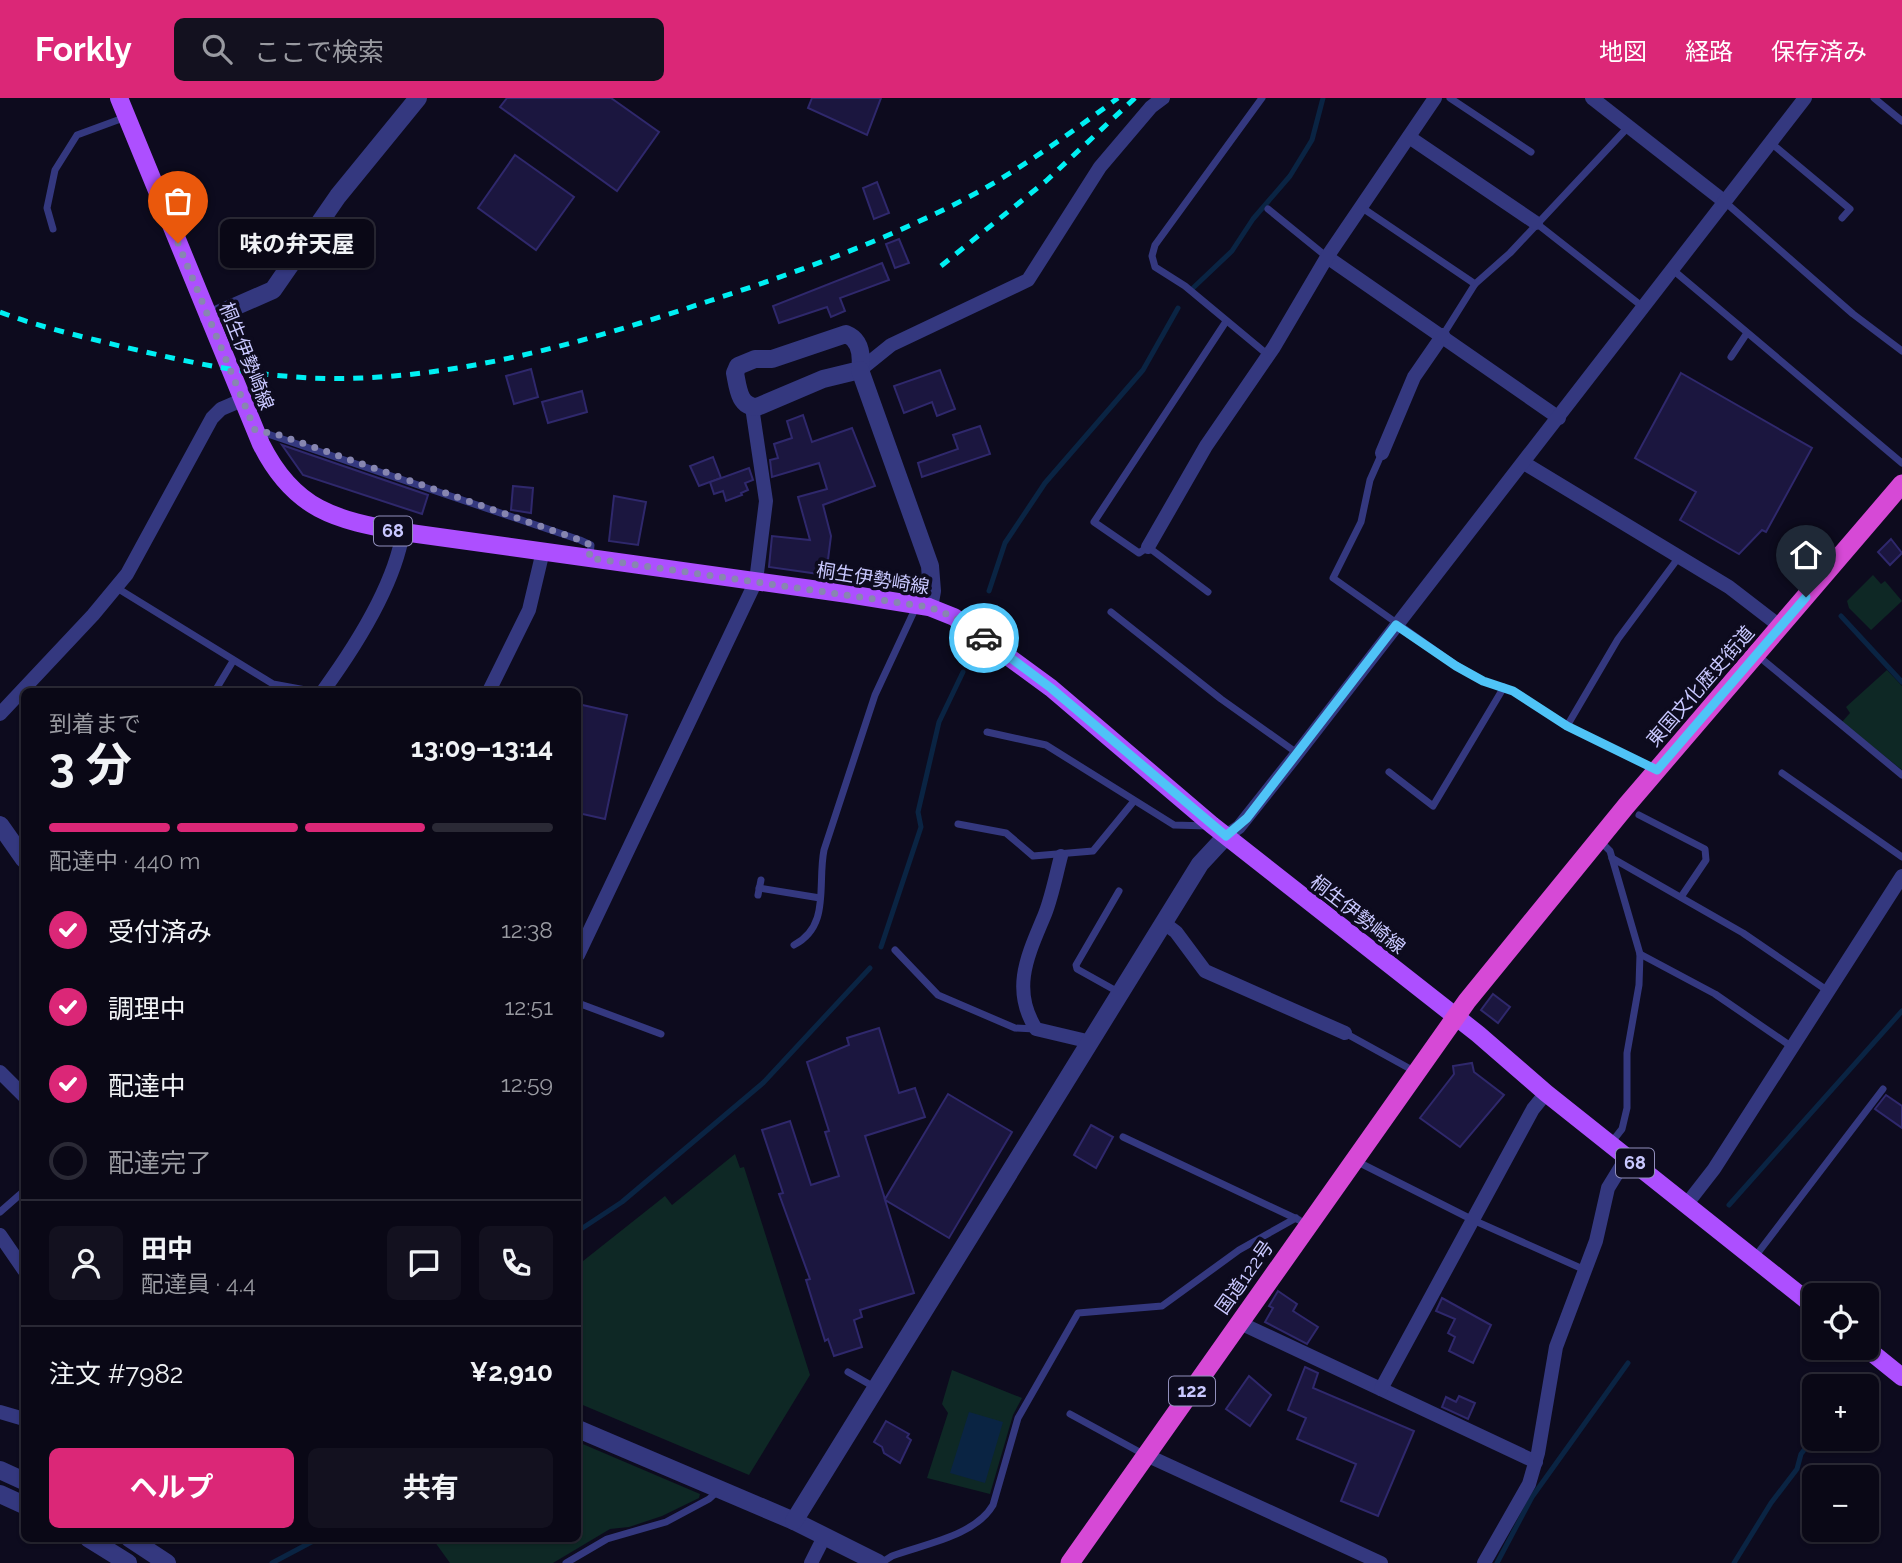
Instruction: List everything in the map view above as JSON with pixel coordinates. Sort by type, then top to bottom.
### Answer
[{"type":"highway","name":"東国文化歴史街道","points":[[1457,1018],[1657,770],[1901,487]]},
{"type":"highway","name":"国道122号","points":[[1070,1563],[1240,1323],[1302,1222],[1355,1160],[1457,1018]]},
{"type":"main road","name":"桐生伊勢崎線","points":[[119,98],[255,430],[279,475],[311,506],[351,523],[923,606],[960,621],[1051,688],[1219,831],[1457,1018],[1546,1093],[1802,1297]]},
{"type":"main road","points":[[1879,1358],[1902,1377]]},
{"type":"street","points":[[209,318],[273,290],[338,195],[418,98]]},
{"type":"street","points":[[752,407],[823,379],[860,370],[891,345],[1028,279],[1107,158],[1151,107],[1163,98]]},
{"type":"street","points":[[1148,547],[1206,446],[1268,356],[1327,257],[1435,98]]},
{"type":"street","points":[[1592,98],[1630,125],[1725,202]]},
{"type":"street","points":[[794,1521],[1219,831],[1239,827],[1805,98]]},
{"type":"street","points":[[1409,137],[1536,223]]},
{"type":"street","points":[[1327,257],[1559,418]]},
{"type":"street","points":[[581,946],[756,581],[766,501],[752,407],[740,397],[735,373],[738,366],[750,360],[772,359],[846,334],[859,346],[862,358],[860,370],[930,566],[932,591],[923,606]]},
{"type":"street","points":[[1382,453],[1414,377],[1443,335]]},
{"type":"street","points":[[24,688],[117,588],[142,551],[212,418],[221,409],[242,400]]},
{"type":"street","points":[[1524,463],[1728,587],[1781,627]]},
{"type":"street","points":[[325,688],[351,654],[366,626],[398,555],[403,532]]},
{"type":"street","points":[[490,688],[529,610],[543,551]]},
{"type":"street","points":[[0,714],[21,691]]},
{"type":"street","points":[[0,825],[21,855]]},
{"type":"street","points":[[1061,856],[1045,914],[1029,946],[1023,980],[1027,1010],[1036,1029],[1091,1042]]},
{"type":"street","points":[[1686,1205],[1793,1047],[1902,876]]},
{"type":"street","points":[[1164,923],[1176,932],[1205,971],[1345,1033]]},
{"type":"street","points":[[0,1072],[21,1093]]},
{"type":"street","points":[[1381,1390],[1533,1109],[1546,1093]]},
{"type":"street","points":[[1484,1563],[1529,1485],[1536,1462],[1556,1347],[1596,1241],[1608,1188],[1627,1157]]},
{"type":"street","points":[[0,1235],[21,1266]]},
{"type":"street","points":[[1240,1323],[1536,1462]]},
{"type":"street","points":[[0,1411],[21,1418]]},
{"type":"street","points":[[581,1430],[794,1521],[880,1563]]},
{"type":"street","points":[[1146,1455],[1381,1563]]},
{"type":"street","points":[[0,1470],[21,1480]]},
{"type":"street","points":[[0,1494],[21,1504]]},
{"type":"street","points":[[811,1563],[824,1537]]},
{"type":"street","points":[[93,1542],[116,1560]]},
{"type":"street","points":[[152,1544],[167,1563]]},
{"type":"lane","points":[[1262,98],[1155,245],[1152,256],[1156,267],[1185,286],[1225,323],[1268,356]]},
{"type":"lane","points":[[1450,98],[1531,152]]},
{"type":"lane","points":[[1874,98],[1902,121]]},
{"type":"lane","points":[[53,229],[47,208],[55,170],[77,135],[127,117]]},
{"type":"lane","points":[[1443,335],[1475,284],[1510,253],[1630,125]]},
{"type":"lane","points":[[1771,143],[1850,209],[1842,218]]},
{"type":"lane","points":[[1725,202],[1853,314],[1902,351]]},
{"type":"lane","points":[[1361,207],[1475,284]]},
{"type":"lane","points":[[1268,209],[1327,257]]},
{"type":"lane","points":[[1536,223],[1644,307]]},
{"type":"lane","points":[[1673,270],[1902,463]]},
{"type":"lane","points":[[1208,592],[1148,547],[1139,552],[1094,522],[1225,323]]},
{"type":"lane","points":[[1731,358],[1747,333]]},
{"type":"lane","points":[[255,430],[279,435],[580,540],[591,545],[589,558]]},
{"type":"lane","points":[[1382,453],[1370,480],[1361,522],[1333,578],[1456,666],[1483,681],[1504,687],[1567,726],[1657,770]]},
{"type":"lane","points":[[1567,726],[1618,639],[1679,556]]},
{"type":"lane","points":[[117,588],[272,688]]},
{"type":"lane","points":[[794,945],[807,938],[818,923],[820,870],[824,850],[866,723],[894,649],[923,606]]},
{"type":"lane","points":[[1111,612],[1221,699],[1297,754]]},
{"type":"lane","points":[[1756,654],[1902,775]]},
{"type":"lane","points":[[217,688],[233,661]]},
{"type":"lane","points":[[1389,772],[1433,806],[1504,687]]},
{"type":"lane","points":[[987,732],[1046,745],[1174,825],[1219,831]]},
{"type":"lane","points":[[1782,773],[1902,857]]},
{"type":"lane","points":[[958,824],[1006,833],[1033,856],[1061,856],[1093,851],[1100,846],[1134,801]]},
{"type":"lane","points":[[1639,815],[1705,849],[1706,860],[1681,897]]},
{"type":"lane","points":[[1600,840],[1610,851],[1640,954],[1639,985],[1626,1053],[1627,1108],[1622,1129],[1611,1144]]},
{"type":"lane","points":[[1612,858],[1743,933],[1828,992]]},
{"type":"lane","points":[[759,888],[820,898]]},
{"type":"lane","points":[[1119,891],[1076,965],[1077,969],[1121,994]]},
{"type":"lane","points":[[895,950],[938,995],[1015,1028],[1036,1029]]},
{"type":"lane","points":[[1640,954],[1715,994],[1793,1047]]},
{"type":"lane","points":[[581,1004],[661,1034]]},
{"type":"lane","points":[[1345,1033],[1418,1073]]},
{"type":"lane","points":[[1753,1259],[1883,1089]]},
{"type":"lane","points":[[1123,1137],[1302,1222]]},
{"type":"lane","points":[[1355,1160],[1473,1220],[1586,1271]]},
{"type":"lane","points":[[0,1212],[21,1194]]},
{"type":"lane","points":[[880,1563],[986,1518],[993,1505],[1018,1418],[1079,1313],[1162,1306],[1239,1250],[1302,1222]]},
{"type":"lane","points":[[848,1372],[877,1388]]},
{"type":"lane","points":[[1070,1414],[1146,1455]]},
{"type":"lane","points":[[566,1563],[607,1539],[666,1522],[709,1499],[720,1490]]},
{"type":"green space","points":[[1873,575],[1881,584],[1885,581],[1902,601],[1871,630],[1849,608],[1847,601]]},
{"type":"green space","points":[[1887,670],[1902,686],[1902,770],[1842,722],[1850,713],[1846,707]]},
{"type":"green space","points":[[735,1154],[740,1168],[744,1167],[810,1375],[749,1475],[581,1404],[581,1263],[665,1196],[672,1205]]},
{"type":"green space","points":[[952,1370],[1022,1398],[1013,1415],[990,1494],[927,1478],[948,1413],[942,1404]]},
{"type":"green space","points":[[581,1443],[700,1494],[699,1498],[662,1516],[629,1527],[610,1529],[553,1563],[450,1563],[435,1542],[581,1542]]},
{"type":"water","points":[[969,1412],[1003,1422],[985,1483],[950,1473]]},
{"type":"building","points":[[507,98],[611,98],[659,132],[617,191],[500,107]]},
{"type":"building","points":[[812,98],[881,98],[867,135],[808,108]]},
{"type":"building","points":[[515,155],[574,197],[536,250],[478,208]]},
{"type":"building","points":[[877,182],[889,213],[874,219],[863,188]]},
{"type":"building","points":[[899,239],[909,263],[895,268],[886,244]]},
{"type":"building","points":[[882,263],[889,280],[840,298],[845,311],[831,317],[827,307],[779,323],[773,306]]},
{"type":"building","points":[[531,369],[538,397],[514,404],[506,376]]},
{"type":"building","points":[[940,370],[955,409],[937,416],[932,402],[904,413],[894,386]]},
{"type":"building","points":[[1681,373],[1812,448],[1766,532],[1762,530],[1739,554],[1680,520],[1696,492],[1635,458]]},
{"type":"building","points":[[582,391],[587,412],[548,423],[542,402]]},
{"type":"building","points":[[803,415],[812,442],[852,428],[875,486],[823,505],[831,536],[826,575],[769,567],[772,536],[810,540],[798,497],[827,489],[819,463],[772,477],[770,460],[778,458],[774,444],[792,438],[787,421]]},
{"type":"building","points":[[980,426],[990,454],[922,477],[918,463],[958,449],[953,435]]},
{"type":"building","points":[[282,445],[428,495],[422,514],[303,475]]},
{"type":"building","points":[[713,457],[721,478],[699,486],[690,466]]},
{"type":"building","points":[[749,468],[753,480],[745,483],[748,490],[741,493],[742,495],[726,501],[723,491],[714,494],[710,482]]},
{"type":"building","points":[[513,486],[533,488],[531,513],[511,510]]},
{"type":"building","points":[[614,496],[646,502],[638,545],[609,541]]},
{"type":"building","points":[[1891,539],[1902,553],[1890,565],[1878,552]]},
{"type":"building","points":[[581,705],[627,715],[605,819],[581,814]]},
{"type":"building","points":[[1493,994],[1510,1007],[1498,1023],[1481,1010]]},
{"type":"building","points":[[879,1028],[899,1093],[915,1088],[925,1117],[865,1136],[885,1199],[948,1094],[1012,1132],[949,1238],[885,1200],[914,1293],[860,1310],[862,1317],[854,1320],[862,1347],[834,1356],[828,1339],[825,1341],[806,1280],[810,1279],[779,1194],[783,1193],[762,1130],[790,1121],[811,1185],[839,1176],[825,1132],[829,1131],[807,1062],[849,1045],[847,1038]]},
{"type":"building","points":[[1472,1063],[1474,1072],[1504,1095],[1460,1147],[1420,1118],[1454,1074],[1453,1066]]},
{"type":"building","points":[[1886,1095],[1902,1106],[1902,1128],[1875,1109]]},
{"type":"building","points":[[1091,1125],[1113,1137],[1096,1168],[1074,1155]]},
{"type":"building","points":[[1278,1291],[1297,1304],[1293,1311],[1318,1327],[1307,1344],[1265,1322],[1273,1308],[1269,1306]]},
{"type":"building","points":[[1442,1298],[1491,1325],[1473,1363],[1449,1351],[1455,1337],[1448,1333],[1455,1319],[1436,1311]]},
{"type":"building","points":[[1305,1367],[1318,1373],[1313,1388],[1414,1431],[1378,1516],[1341,1501],[1356,1464],[1297,1439],[1306,1418],[1288,1410]]},
{"type":"building","points":[[1249,1376],[1271,1395],[1250,1426],[1226,1409]]},
{"type":"building","points":[[1459,1396],[1475,1403],[1468,1419],[1442,1407],[1446,1397],[1456,1402]]},
{"type":"building","points":[[886,1421],[909,1434],[907,1437],[911,1440],[900,1463],[884,1453],[882,1447],[874,1442]]},
{"type":"waterway","points":[[1193,288],[1232,251],[1253,219],[1290,176],[1312,140],[1323,98]]},
{"type":"waterway","points":[[989,591],[1005,543],[1045,483],[1143,370],[1178,308]]},
{"type":"waterway","points":[[1841,616],[1902,682]]},
{"type":"waterway","points":[[881,947],[921,827],[918,812],[939,722],[963,672]]},
{"type":"waterway","points":[[581,1229],[622,1202],[763,1083],[870,968]]},
{"type":"waterway","points":[[1729,1205],[1902,1011]]},
{"type":"waterway","points":[[1497,1563],[1532,1497],[1628,1363]]},
{"type":"waterway","points":[[1734,1563],[1771,1503],[1797,1469],[1803,1451]]},
{"type":"waterway","points":[[272,1563],[311,1542]]},
{"type":"railway","points":[[0,312],[60,331],[150,353],[270,375],[362,378],[406,375],[495,361],[538,352],[667,315],[778,278],[881,238],[948,208],[998,181],[1118,98]]},
{"type":"railway","points":[[941,266],[1046,181],[1135,98]]},
{"type":"way so far","points":[[178,243],[255,430],[279,435],[580,540],[591,545],[589,558],[929,607],[954,617],[984,638]]},
{"type":"place","name":"味の弁天屋","points":[[178,243]]},
{"type":"route","points":[[984,638],[1051,688],[1226,836],[1247,818],[1396,625],[1456,666],[1483,681],[1513,691],[1567,726],[1657,770],[1806,597]]}]
